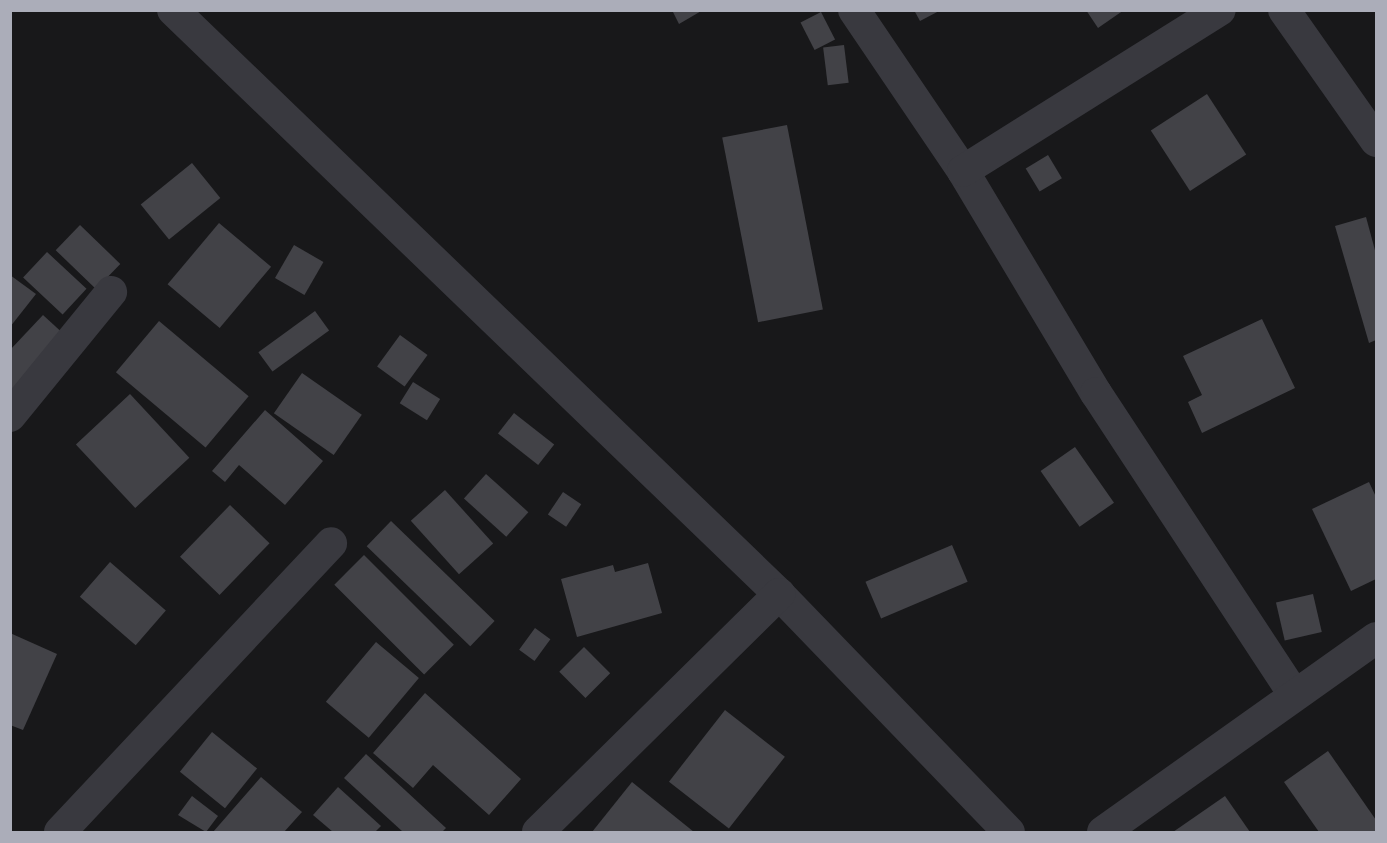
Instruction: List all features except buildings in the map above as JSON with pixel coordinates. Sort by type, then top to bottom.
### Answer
[{"type":"street","points":[[173,10],[779,594],[1009,832]]},
{"type":"street","points":[[854,10],[963,171],[1096,393],[1293,693]]},
{"type":"street","points":[[963,171],[1220,10]]},
{"type":"street","points":[[1284,10],[1377,141]]},
{"type":"street","points":[[10,416],[111,292]]},
{"type":"street","points":[[60,832],[331,543]]},
{"type":"street","points":[[538,832],[779,594]]},
{"type":"street","points":[[1103,832],[1293,693],[1377,638]]}]
